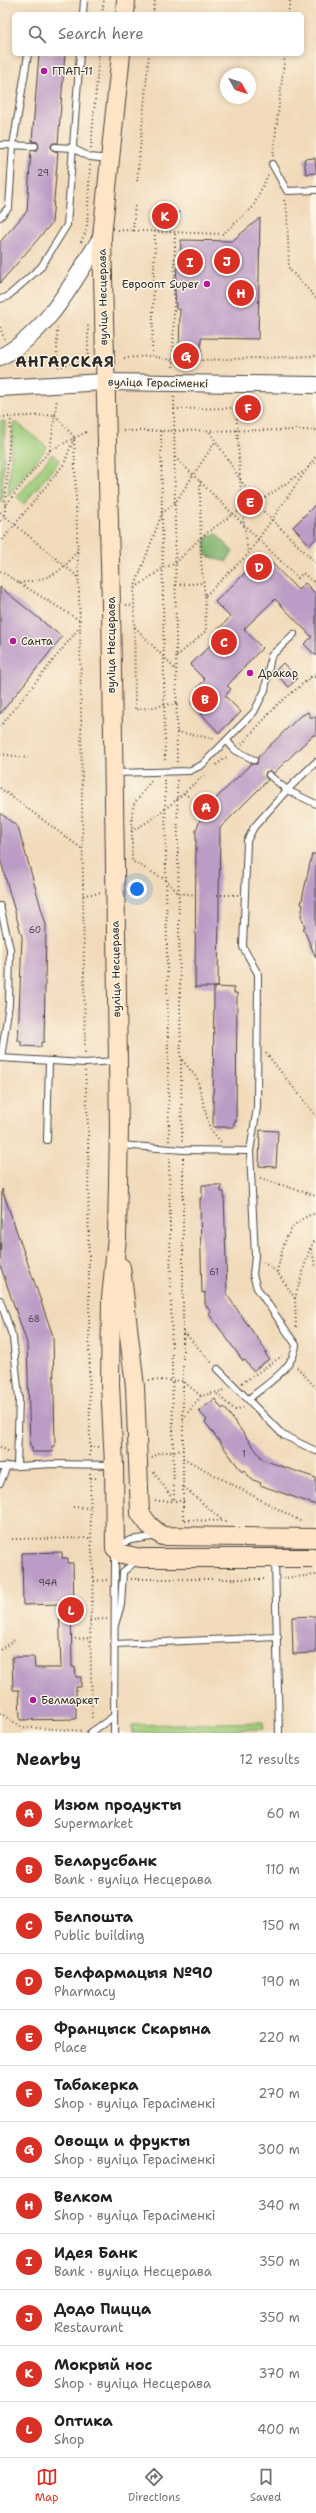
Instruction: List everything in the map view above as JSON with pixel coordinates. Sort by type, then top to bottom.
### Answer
[{"type":"main road","points":[[125,12],[126,0]]},
{"type":"main road","name":"вуліца Несцерава","points":[[117,1236],[119,1145],[118,1061],[112,774],[111,605],[104,382],[102,232],[121,56]]},
{"type":"main road","points":[[117,1236],[111,1298],[110,1384],[114,1465],[115,1548],[122,1554],[141,1558],[316,1558]]},
{"type":"main road","points":[[117,1236],[135,1387],[140,1512],[149,1525],[162,1536],[316,1538]]},
{"type":"main road","points":[[110,1384],[120,1375],[125,1375],[135,1387]]},
{"type":"main road","points":[[115,1510],[120,1520],[126,1525],[134,1522],[140,1512]]},
{"type":"main road","points":[[274,1537],[274,1559]]},
{"type":"street","points":[[0,357],[34,333],[53,312],[102,232]]},
{"type":"street","name":"вуліца Герасіменкі","points":[[0,388],[104,382],[316,385]]},
{"type":"lane","points":[[83,12],[84,0]]},
{"type":"lane","points":[[0,217],[9,207],[13,145],[28,56]]},
{"type":"lane","points":[[0,299],[7,297],[41,267],[67,225],[80,56]]},
{"type":"lane","points":[[0,145],[35,146]]},
{"type":"lane","points":[[55,147],[72,148],[90,157],[110,159]]},
{"type":"lane","points":[[272,164],[287,191],[316,190]]},
{"type":"lane","points":[[112,774],[189,771],[202,765],[254,712],[265,690],[271,656],[294,634]]},
{"type":"lane","points":[[227,741],[235,750],[254,760]]},
{"type":"lane","points":[[249,1399],[288,1366],[295,1356],[296,1345],[256,1288],[253,1275],[255,1256],[250,1151],[257,1108],[258,974],[243,947],[247,841],[254,827],[287,790],[316,762]]},
{"type":"lane","points":[[269,775],[287,790],[316,804]]},
{"type":"lane","points":[[0,906],[10,949],[9,1004],[0,1058],[85,1063],[118,1061]]},
{"type":"lane","points":[[47,1140],[49,1061]]},
{"type":"lane","points":[[119,1145],[183,1150],[250,1151]]},
{"type":"lane","points":[[0,1300],[13,1338],[19,1398],[17,1465]]},
{"type":"lane","points":[[218,1369],[283,1435],[316,1451]]},
{"type":"lane","points":[[0,1467],[17,1465],[114,1465]]},
{"type":"lane","points":[[0,1483],[7,1466]]},
{"type":"lane","points":[[114,1733],[112,1718],[114,1644],[113,1579],[115,1548],[131,1540],[162,1536]]},
{"type":"lane","points":[[114,1628],[121,1605],[123,1572],[141,1558]]},
{"type":"lane","points":[[274,1559],[278,1637],[279,1733]]},
{"type":"lane","points":[[114,1644],[278,1637]]},
{"type":"lane","points":[[91,1732],[112,1718]]},
{"type":"path","points":[[102,12],[104,0]]},
{"type":"path","points":[[153,12],[155,0]]},
{"type":"path","points":[[288,12],[290,0]]},
{"type":"path","points":[[137,181],[150,56]]},
{"type":"path","points":[[78,247],[102,232],[134,230],[222,234],[254,207],[272,164],[285,56]]},
{"type":"path","points":[[283,197],[287,210],[289,269],[316,298]]},
{"type":"path","points":[[134,230],[135,206]]},
{"type":"path","points":[[152,356],[155,231]]},
{"type":"path","points":[[173,368],[175,233]]},
{"type":"path","points":[[53,312],[57,328],[57,367],[88,360]]},
{"type":"path","points":[[0,327],[5,342]]},
{"type":"path","points":[[0,344],[5,342],[10,337]]},
{"type":"path","points":[[124,358],[152,356],[174,361],[316,356]]},
{"type":"path","points":[[50,451],[56,415],[57,394]]},
{"type":"path","points":[[174,397],[176,457],[175,503],[178,893],[183,1150],[183,1520]]},
{"type":"path","points":[[174,409],[236,408],[236,432],[242,510],[246,528],[248,554]]},
{"type":"path","points":[[0,417],[56,415]]},
{"type":"path","points":[[0,1713],[22,1727],[91,1732],[90,1620],[94,1581],[91,1538],[88,1125],[85,1063],[78,550],[74,437],[56,415]]},
{"type":"path","points":[[0,521],[5,516],[11,417]]},
{"type":"path","points":[[152,1469],[174,1501],[172,1450],[162,430]]},
{"type":"path","points":[[123,431],[162,430],[236,432],[316,430]]},
{"type":"path","points":[[5,506],[50,451],[74,437],[88,431]]},
{"type":"path","points":[[210,432],[240,482],[256,504],[270,520],[316,563]]},
{"type":"path","points":[[0,543],[64,464],[74,437]]},
{"type":"path","points":[[177,703],[135,710],[134,589],[162,513],[175,503],[215,442]]},
{"type":"path","points":[[205,596],[248,554],[259,540],[270,520],[316,456]]},
{"type":"path","points":[[176,457],[298,578],[303,572],[316,584]]},
{"type":"path","points":[[134,589],[163,568],[176,563],[200,538],[233,514],[256,504],[316,462]]},
{"type":"path","points":[[176,656],[206,631],[205,596],[202,583],[200,538],[200,481]]},
{"type":"path","points":[[0,512],[78,577]]},
{"type":"path","points":[[18,583],[45,579],[66,567],[78,550]]},
{"type":"path","points":[[0,571],[79,620]]},
{"type":"path","points":[[176,585],[202,583]]},
{"type":"path","points":[[0,727],[80,627]]},
{"type":"path","points":[[135,627],[177,671]]},
{"type":"path","points":[[210,770],[235,750],[278,704],[309,677],[316,673]]},
{"type":"path","points":[[309,677],[316,677]]},
{"type":"path","points":[[177,732],[227,741]]},
{"type":"path","points":[[0,754],[28,758]]},
{"type":"path","points":[[165,771],[154,778],[134,804],[131,831],[132,861],[166,880],[178,893],[196,895]]},
{"type":"path","points":[[131,831],[165,808],[204,775]]},
{"type":"path","points":[[0,788],[82,849]]},
{"type":"path","points":[[184,792],[196,803],[206,807]]},
{"type":"path","points":[[83,895],[114,892]]},
{"type":"path","points":[[217,895],[244,895]]},
{"type":"path","points":[[257,1042],[316,1116]]},
{"type":"path","points":[[181,1059],[196,1078],[210,1129],[229,1151]]},
{"type":"path","points":[[251,1175],[316,1197]]},
{"type":"path","points":[[277,1272],[287,1234],[304,1216],[316,1213]]},
{"type":"path","points":[[183,1420],[201,1396],[217,1394],[244,1382],[296,1345],[295,1298],[310,1248],[316,1239]]},
{"type":"path","points":[[310,1248],[316,1267]]},
{"type":"path","points":[[255,1256],[277,1272],[295,1298]]},
{"type":"path","points":[[183,1331],[218,1369]]},
{"type":"path","points":[[295,1356],[297,1367],[316,1388]]},
{"type":"path","points":[[183,1381],[201,1396]]},
{"type":"path","points":[[90,1447],[99,1447]]},
{"type":"path","points":[[147,1462],[158,1453],[172,1450],[183,1450]]},
{"type":"path","points":[[183,1458],[304,1523]]},
{"type":"path","points":[[91,1478],[100,1478]]},
{"type":"path","points":[[184,1487],[223,1520]]},
{"type":"path","points":[[73,1506],[91,1508]]},
{"type":"path","points":[[12,1539],[91,1538]]},
{"type":"path","points":[[122,1579],[276,1579],[316,1575]]},
{"type":"path","points":[[94,1581],[113,1579]]},
{"type":"path","points":[[90,1620],[113,1619]]},
{"type":"path","points":[[71,1638],[91,1638]]},
{"type":"path","points":[[0,1650],[14,1640]]},
{"type":"green space","points":[[0,421],[5,421],[2,503],[0,501]]},
{"type":"green space","points":[[16,422],[47,447],[8,496],[13,424]]},
{"type":"green space","points":[[52,454],[60,460],[24,504],[17,497]]},
{"type":"green space","points":[[216,533],[233,552],[226,562],[205,555],[206,538]]},
{"type":"green space","points":[[263,1722],[264,1729],[143,1733],[133,1733],[132,1725]]},
{"type":"building","points":[[39,56],[65,56],[58,143],[53,143],[51,146],[52,150],[58,152],[52,223],[0,283],[0,242],[27,211],[31,150],[37,150],[39,147],[38,142],[32,141]]},
{"type":"building","points":[[315,158],[316,173],[306,174],[304,159]]},
{"type":"building","points":[[152,211],[179,212],[178,221],[151,221]]},
{"type":"building","points":[[260,218],[258,339],[201,338],[201,356],[179,356],[180,309],[176,309],[175,290],[177,268],[180,268],[181,240],[232,241]]},
{"type":"building","points":[[316,504],[316,538],[310,545],[293,527]]},
{"type":"building","points":[[264,555],[298,590],[305,583],[316,594],[316,656],[304,644],[312,637],[275,599],[244,629],[262,648],[227,686],[231,689],[225,696],[241,712],[219,733],[191,703],[203,692],[198,687],[205,680],[190,665],[220,636],[216,632],[230,617],[215,602]]},
{"type":"building","points":[[0,587],[62,637],[0,714]]},
{"type":"building","points":[[283,663],[297,678],[289,687],[274,672]]},
{"type":"building","points":[[308,712],[310,717],[316,717],[316,735],[313,735],[274,773],[270,771],[266,772],[265,776],[268,780],[220,828],[218,987],[195,987],[196,830],[204,810],[251,764],[257,764],[258,757],[299,717]]},
{"type":"building","points":[[0,813],[18,827],[46,925],[44,1042],[41,1042],[41,1047],[21,1046],[21,1041],[18,1041],[22,937],[0,858]]},
{"type":"building","points":[[312,854],[316,854],[316,958],[303,928],[305,927],[301,916],[303,905],[301,904]]},
{"type":"building","points":[[214,987],[234,988],[234,993],[237,993],[236,1122],[234,1122],[234,1127],[213,1127]]},
{"type":"building","points":[[260,1130],[278,1131],[276,1167],[259,1166]]},
{"type":"building","points":[[202,1185],[221,1185],[221,1192],[224,1192],[227,1295],[267,1352],[265,1353],[269,1359],[253,1371],[245,1360],[243,1361],[209,1314],[211,1312],[205,1304],[205,1292],[202,1293],[201,1257],[200,1198],[202,1198]]},
{"type":"building","points":[[2,1189],[53,1336],[55,1446],[52,1446],[53,1452],[32,1452],[32,1447],[30,1447],[27,1343],[0,1265]]},
{"type":"building","points":[[215,1399],[222,1409],[224,1407],[263,1460],[316,1478],[316,1505],[260,1485],[261,1483],[251,1479],[244,1470],[242,1472],[205,1422],[207,1420],[199,1411]]},
{"type":"building","points":[[62,1552],[62,1558],[68,1558],[68,1563],[73,1563],[74,1604],[71,1604],[72,1667],[75,1667],[76,1677],[81,1677],[81,1687],[76,1687],[76,1719],[20,1720],[19,1690],[13,1690],[12,1657],[34,1657],[35,1668],[61,1668],[59,1604],[23,1605],[22,1553]]},
{"type":"building","points":[[316,1616],[316,1653],[293,1654],[292,1617]]},
{"type":"place","name":"ГПАП-11","points":[[44,71]]},
{"type":"place","name":"Мокрый нос","points":[[165,216]]},
{"type":"place","name":"Додо Пицца","points":[[227,261]]},
{"type":"place","name":"Идея Банк","points":[[190,262]]},
{"type":"place","name":"Евроопт Super","points":[[207,284]]},
{"type":"place","name":"Велком","points":[[241,293]]},
{"type":"place","name":"Овощи и фрукты","points":[[186,356]]},
{"type":"place","name":"Табакерка","points":[[248,408]]},
{"type":"place","name":"Францыск Скарына","points":[[250,502]]},
{"type":"place","name":"Белфармацыя №90","points":[[259,567]]},
{"type":"place","name":"Санта","points":[[13,641]]},
{"type":"place","name":"Белпошта","points":[[224,642]]},
{"type":"place","name":"Дракар","points":[[250,673]]},
{"type":"place","name":"Беларусбанк","points":[[205,699]]},
{"type":"place","name":"Изюм продукты","points":[[206,807]]},
{"type":"place","name":"Оптика","points":[[71,1610]]},
{"type":"place","name":"Белмаркет","points":[[33,1700]]},
{"type":"district","name":"АНГАРСКАЯ","points":[[65,362]]}]
